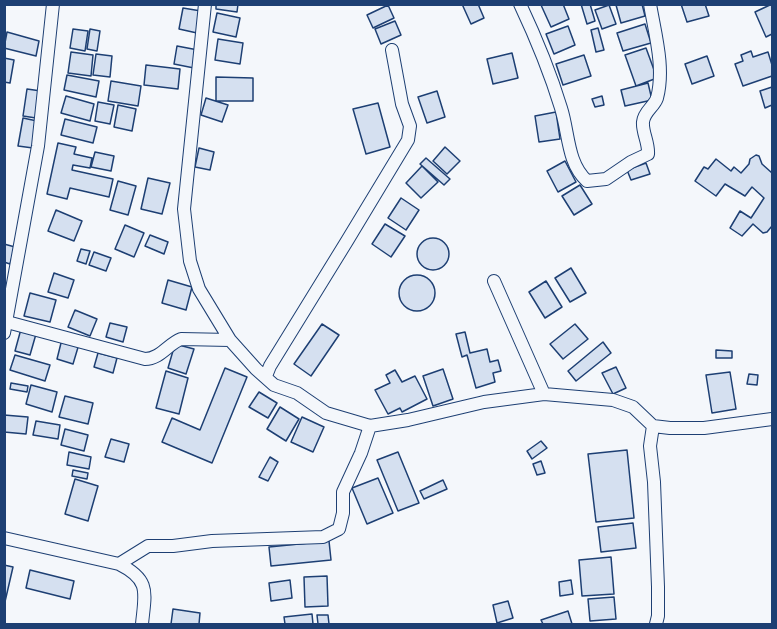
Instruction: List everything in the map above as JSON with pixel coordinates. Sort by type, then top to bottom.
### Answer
[{"type":"street","points":[[53,4],[38,146],[6,328],[145,359],[156,357],[173,342],[181,339],[230,340]]},
{"type":"street","points":[[205,4],[184,209],[190,261],[199,289],[230,340],[274,385],[297,393],[326,413],[370,426],[408,420],[484,402],[544,394],[613,400],[633,407],[653,426],[704,428],[772,419]]},
{"type":"street","points":[[519,4],[545,61],[562,111],[579,174],[587,181],[606,179],[631,162],[648,154],[643,123],[646,112],[656,101],[660,80],[650,4]]},
{"type":"street","points":[[266,376],[408,140],[410,126],[402,104],[392,50]]},
{"type":"street","points":[[494,281],[544,394]]},
{"type":"street","points":[[119,564],[148,546],[323,537],[339,529],[343,513],[343,492],[361,453],[370,426]]},
{"type":"street","points":[[653,426],[650,446],[654,482],[658,587],[656,624]]},
{"type":"street","points":[[4,538],[119,564],[135,572],[143,582],[142,624]]},
{"type":"building","points":[[216,4],[238,4],[237,12],[216,9]]},
{"type":"building","points":[[462,4],[478,4],[484,18],[471,24]]},
{"type":"building","points":[[563,4],[569,19],[551,27],[541,5]]},
{"type":"building","points":[[581,4],[590,4],[595,21],[587,24]]},
{"type":"building","points":[[642,4],[645,16],[621,23],[616,5]]},
{"type":"building","points":[[681,4],[705,4],[709,16],[687,22]]},
{"type":"building","points":[[772,4],[772,34],[766,37],[755,12]]},
{"type":"building","points":[[388,5],[394,18],[373,28],[367,15]]},
{"type":"building","points":[[609,5],[616,24],[602,29],[595,10]]},
{"type":"building","points":[[183,8],[201,11],[197,33],[179,29]]},
{"type":"building","points":[[217,13],[240,18],[236,37],[213,32]]},
{"type":"building","points":[[395,21],[401,35],[381,44],[375,29]]},
{"type":"building","points":[[645,24],[651,43],[623,51],[617,33]]},
{"type":"building","points":[[568,26],[575,45],[554,54],[546,34]]},
{"type":"building","points":[[598,28],[604,50],[596,52],[591,30]]},
{"type":"building","points":[[73,29],[88,31],[85,51],[70,48]]},
{"type":"building","points":[[90,29],[100,31],[97,51],[87,49]]},
{"type":"building","points":[[7,32],[39,41],[36,56],[4,48]]},
{"type":"building","points":[[218,39],[243,43],[240,64],[215,60]]},
{"type":"building","points":[[177,46],[198,50],[194,68],[174,64]]},
{"type":"building","points":[[646,48],[657,78],[636,86],[625,55]]},
{"type":"building","points":[[751,51],[753,57],[768,52],[772,65],[772,76],[743,86],[735,64],[743,61],[741,55]]},
{"type":"building","points":[[71,52],[93,55],[91,76],[68,73]]},
{"type":"building","points":[[512,53],[518,78],[493,84],[487,59]]},
{"type":"building","points":[[96,54],[112,56],[110,77],[93,75]]},
{"type":"building","points":[[584,55],[591,76],[563,85],[556,64]]},
{"type":"building","points":[[707,56],[714,76],[692,84],[685,64]]},
{"type":"building","points":[[4,58],[14,60],[10,83],[4,82]]},
{"type":"building","points":[[146,65],[180,69],[178,89],[144,85]]},
{"type":"building","points":[[67,75],[99,81],[96,97],[64,90]]},
{"type":"building","points":[[216,77],[253,78],[253,101],[216,101]]},
{"type":"building","points":[[111,81],[141,86],[138,106],[108,101]]},
{"type":"building","points":[[648,83],[652,100],[625,106],[621,90]]},
{"type":"building","points":[[772,87],[772,105],[765,108],[760,91]]},
{"type":"building","points":[[27,89],[41,91],[36,118],[23,116]]},
{"type":"building","points":[[437,91],[445,117],[427,123],[418,97]]},
{"type":"building","points":[[66,96],[94,104],[90,121],[61,113]]},
{"type":"building","points":[[602,96],[604,105],[595,107],[592,99]]},
{"type":"building","points":[[206,98],[228,105],[222,122],[201,115]]},
{"type":"building","points":[[98,102],[114,105],[110,124],[95,121]]},
{"type":"building","points":[[378,103],[390,147],[366,154],[353,109]]},
{"type":"building","points":[[118,105],[136,109],[132,131],[114,127]]},
{"type":"building","points":[[556,112],[560,139],[539,142],[535,116]]},
{"type":"building","points":[[23,118],[37,121],[33,148],[18,146]]},
{"type":"building","points":[[65,119],[97,127],[93,143],[61,135]]},
{"type":"building","points":[[58,143],[76,147],[74,154],[92,158],[90,168],[73,165],[72,170],[113,179],[109,197],[70,188],[67,199],[47,194]]},
{"type":"building","points":[[445,147],[460,161],[447,174],[433,161]]},
{"type":"building","points":[[199,148],[214,152],[210,170],[195,167]]},
{"type":"building","points":[[95,152],[114,156],[111,171],[91,167]]},
{"type":"building","points":[[756,155],[772,173],[772,226],[763,233],[753,224],[742,236],[730,228],[740,211],[751,218],[764,198],[752,187],[745,196],[725,184],[716,196],[695,181],[704,167],[708,169],[716,159],[731,171],[734,167],[741,173],[749,164],[750,159]]},
{"type":"building","points":[[426,158],[450,179],[444,185],[420,164]]},
{"type":"building","points":[[565,161],[576,182],[558,192],[547,171]]},
{"type":"building","points":[[646,163],[650,174],[631,180],[627,170]]},
{"type":"building","points":[[422,166],[438,182],[421,198],[406,183]]},
{"type":"building","points":[[148,178],[170,183],[162,214],[141,209]]},
{"type":"building","points":[[118,181],[136,186],[128,215],[110,210]]},
{"type":"building","points":[[580,185],[592,204],[574,215],[562,196]]},
{"type":"building","points":[[401,198],[419,210],[406,230],[388,218]]},
{"type":"building","points":[[56,210],[82,221],[74,241],[48,231]]},
{"type":"building","points":[[385,224],[405,236],[391,257],[372,244]]},
{"type":"building","points":[[125,225],[144,233],[134,257],[115,249]]},
{"type":"building","points":[[150,235],[168,242],[164,254],[145,246]]},
{"type":"building","points":[[433,238],[444,243],[449,254],[444,265],[433,270],[422,265],[417,254],[422,243]]},
{"type":"building","points":[[4,244],[15,247],[10,264],[4,262]]},
{"type":"building","points":[[81,249],[90,251],[86,264],[77,261]]},
{"type":"building","points":[[94,252],[111,258],[106,271],[89,265]]},
{"type":"building","points":[[571,268],[586,293],[570,302],[555,278]]},
{"type":"building","points":[[54,273],[74,280],[68,298],[48,292]]},
{"type":"building","points":[[417,275],[430,280],[435,293],[430,306],[417,311],[404,306],[399,293],[404,280]]},
{"type":"building","points":[[168,280],[192,287],[186,310],[162,303]]},
{"type":"building","points":[[546,281],[562,307],[545,318],[529,292]]},
{"type":"building","points":[[30,293],[56,300],[50,322],[24,316]]},
{"type":"building","points":[[75,310],[97,319],[90,336],[68,327]]},
{"type":"building","points":[[110,323],[127,327],[123,342],[106,337]]},
{"type":"building","points":[[322,324],[339,335],[311,376],[294,364]]},
{"type":"building","points":[[575,324],[588,339],[563,359],[550,344]]},
{"type":"building","points":[[21,329],[36,334],[30,355],[15,351]]},
{"type":"building","points":[[465,332],[470,353],[487,349],[490,362],[498,360],[501,371],[493,373],[495,382],[476,388],[467,355],[462,357],[456,334]]},
{"type":"building","points":[[62,339],[79,344],[73,364],[57,359]]},
{"type":"building","points":[[603,342],[611,353],[576,381],[568,371]]},
{"type":"building","points":[[175,344],[194,349],[186,374],[168,368]]},
{"type":"building","points":[[716,350],[732,351],[732,358],[716,358]]},
{"type":"building","points":[[98,353],[117,358],[113,373],[94,367]]},
{"type":"building","points":[[15,355],[50,365],[45,381],[10,370]]},
{"type":"building","points":[[616,367],[626,388],[613,394],[602,373]]},
{"type":"building","points":[[225,368],[247,377],[212,463],[162,442],[172,418],[200,430]]},
{"type":"building","points":[[443,369],[453,399],[433,406],[423,376]]},
{"type":"building","points":[[395,370],[402,382],[415,376],[427,399],[402,412],[400,408],[388,414],[375,390],[390,383],[386,375]]},
{"type":"building","points":[[166,371],[188,378],[179,414],[156,408]]},
{"type":"building","points":[[730,372],[736,409],[712,413],[706,375]]},
{"type":"building","points":[[749,374],[758,375],[757,385],[747,384]]},
{"type":"building","points":[[11,383],[28,386],[27,392],[10,389]]},
{"type":"building","points":[[31,385],[57,392],[52,412],[26,404]]},
{"type":"building","points":[[259,392],[277,403],[268,418],[249,407]]},
{"type":"building","points":[[65,396],[93,403],[88,424],[59,417]]},
{"type":"building","points":[[280,407],[299,419],[286,441],[267,429]]},
{"type":"building","points":[[4,415],[28,417],[26,434],[4,432]]},
{"type":"building","points":[[302,417],[324,427],[313,452],[291,442]]},
{"type":"building","points":[[36,421],[60,425],[58,439],[33,435]]},
{"type":"building","points":[[65,429],[88,435],[84,451],[61,445]]},
{"type":"building","points":[[111,439],[129,444],[124,462],[105,457]]},
{"type":"building","points":[[541,441],[547,448],[532,459],[527,451]]},
{"type":"building","points":[[627,450],[634,518],[596,522],[588,454]]},
{"type":"building","points":[[69,452],[91,457],[89,469],[67,465]]},
{"type":"building","points":[[398,452],[419,503],[398,511],[377,460]]},
{"type":"building","points":[[270,457],[278,462],[268,481],[259,477]]},
{"type":"building","points":[[541,461],[545,473],[537,475],[533,464]]},
{"type":"building","points":[[73,470],[88,473],[87,479],[72,476]]},
{"type":"building","points":[[378,478],[393,513],[367,524],[352,488]]},
{"type":"building","points":[[75,479],[98,486],[88,521],[65,514]]},
{"type":"building","points":[[443,480],[447,489],[424,499],[420,491]]},
{"type":"building","points":[[633,523],[636,548],[601,552],[598,527]]},
{"type":"building","points":[[329,541],[331,560],[271,566],[269,547]]},
{"type":"building","points":[[611,557],[614,594],[582,596],[579,560]]},
{"type":"building","points":[[4,565],[13,567],[4,606]]},
{"type":"building","points":[[30,570],[74,581],[70,599],[26,588]]},
{"type":"building","points":[[327,576],[328,606],[305,607],[304,577]]},
{"type":"building","points":[[290,580],[292,598],[271,601],[269,583]]},
{"type":"building","points":[[571,580],[573,594],[560,596],[559,582]]},
{"type":"building","points":[[614,597],[616,619],[590,621],[588,599]]},
{"type":"building","points":[[508,601],[513,618],[497,623],[493,605]]},
{"type":"building","points":[[173,609],[200,613],[199,624],[171,624]]},
{"type":"building","points":[[568,611],[572,624],[543,624],[541,620]]},
{"type":"building","points":[[312,614],[313,624],[285,624],[284,617]]},
{"type":"building","points":[[317,615],[328,615],[329,624],[318,624]]}]
